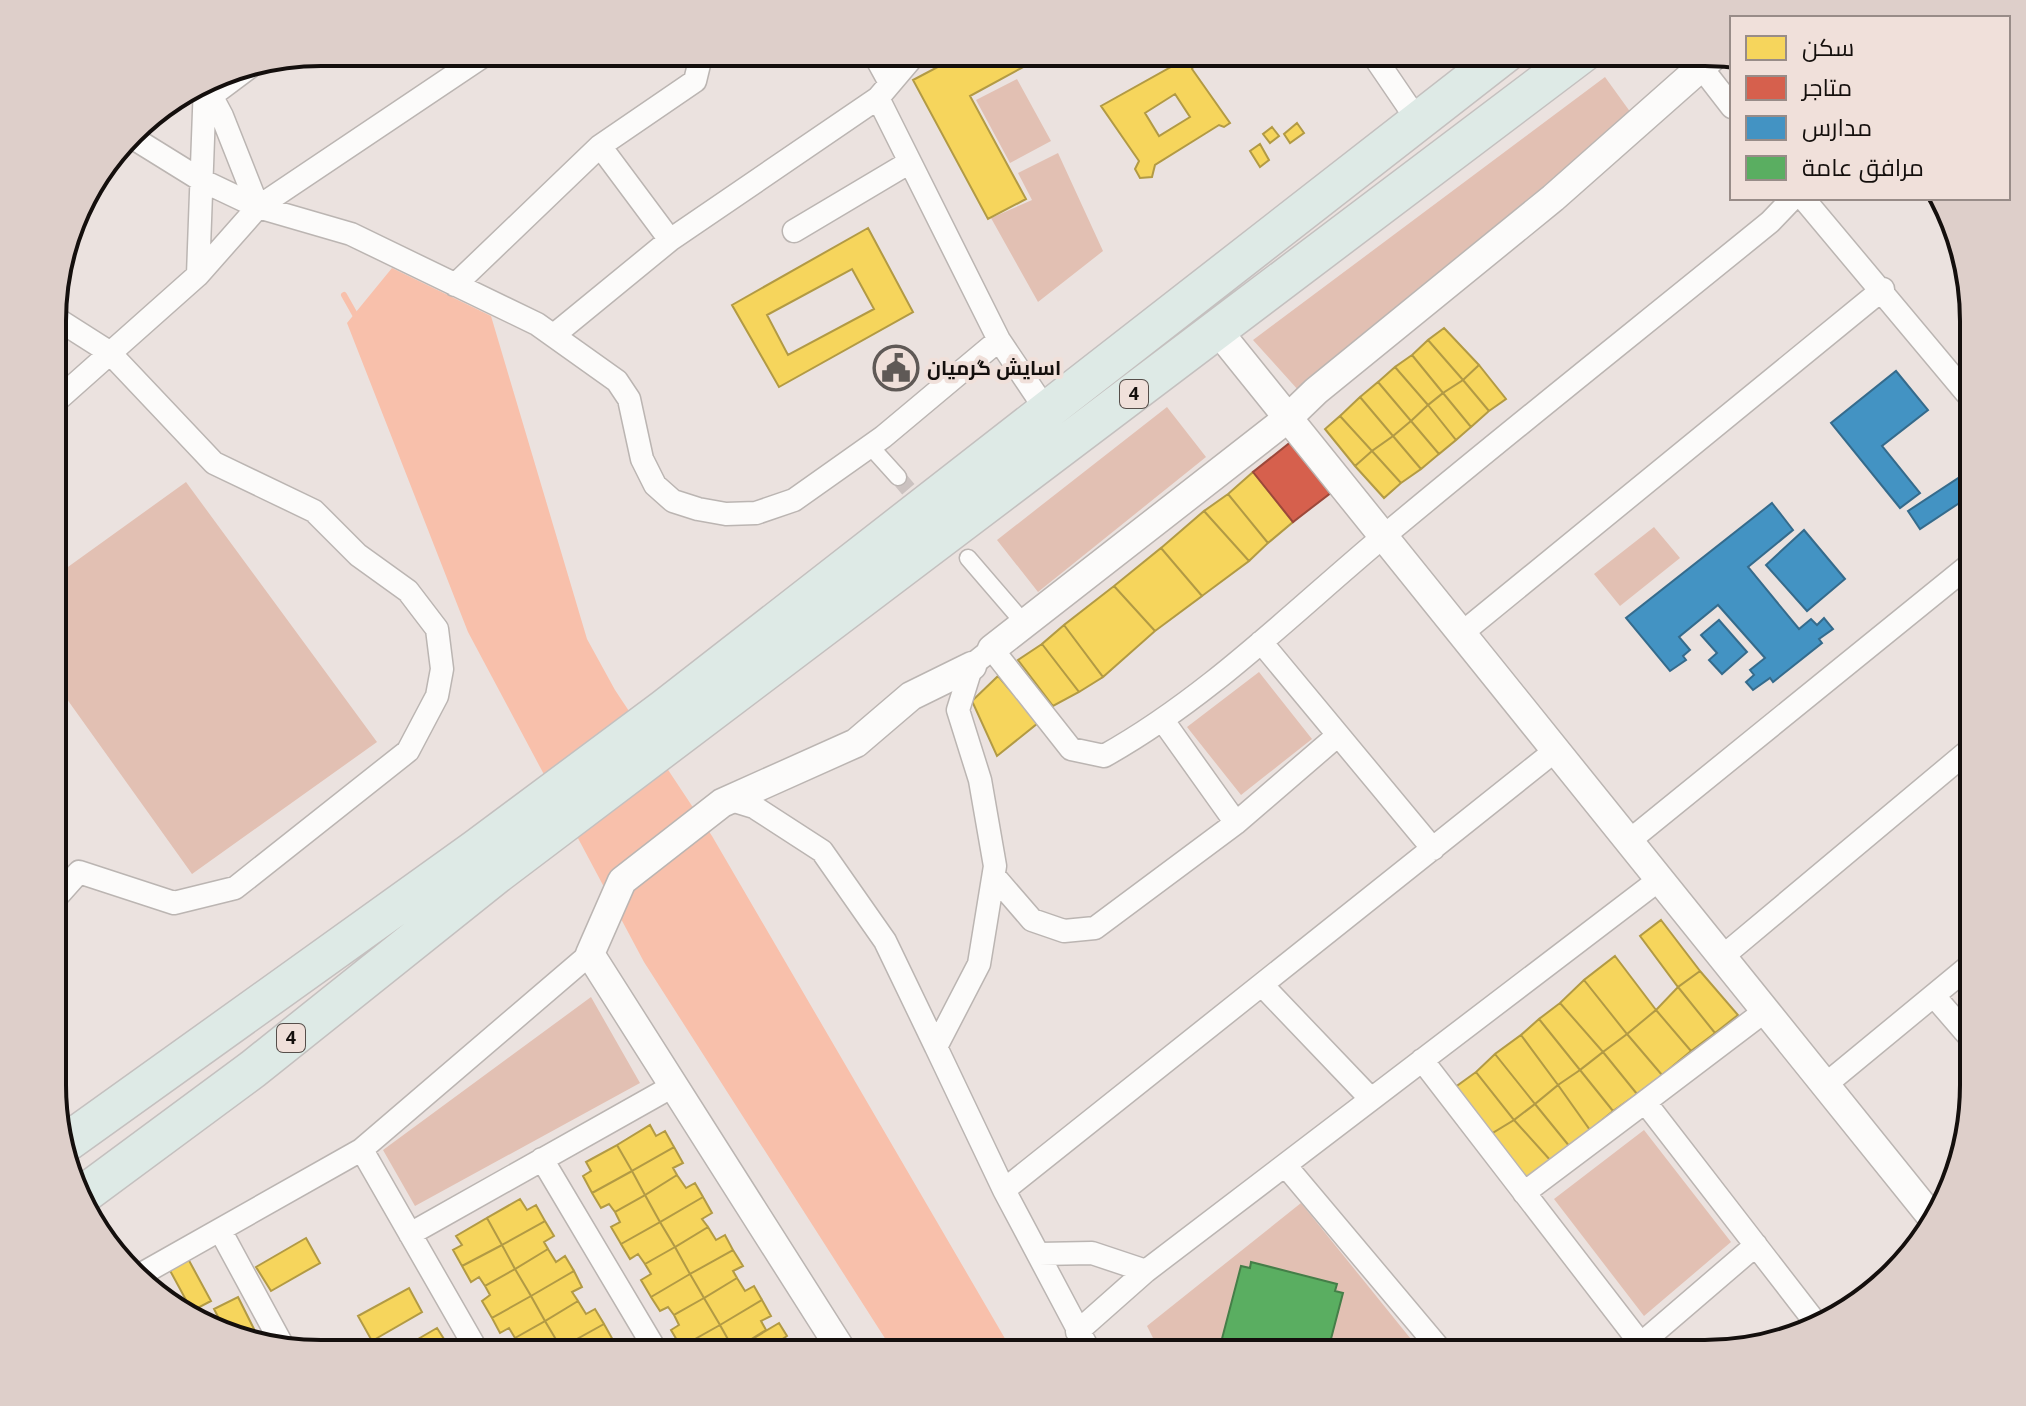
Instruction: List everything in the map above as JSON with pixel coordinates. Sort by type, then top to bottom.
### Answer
[{"type":"highway","name":"4","points":[[843,592],[1046,410],[1488,67]]},
{"type":"highway","name":"4","points":[[72,1139],[230,1025],[486,861],[843,592],[1218,331],[1564,67]]},
{"type":"highway","name":"4","points":[[89,1191],[253,1069],[486,861]]},
{"type":"highway","points":[[230,1025],[253,1069]]},
{"type":"street","points":[[66,392],[198,275],[258,207],[468,66]]},
{"type":"street","points":[[455,285],[600,146],[695,81],[699,66]]},
{"type":"street","points":[[877,66],[910,162],[999,340],[1046,410]]},
{"type":"street","points":[[554,335],[670,240],[884,90],[904,66]]},
{"type":"street","points":[[1381,67],[1418,121]]},
{"type":"street","points":[[147,1271],[362,1150],[590,954],[622,881],[728,799],[856,743],[911,696],[982,657],[1288,418],[1316,391],[1553,198],[1701,67]]},
{"type":"street","points":[[1712,67],[1730,103]]},
{"type":"street","points":[[208,92],[258,207]]},
{"type":"street","points":[[198,275],[206,93]]},
{"type":"street","points":[[140,142],[201,180],[258,207],[351,234],[554,335],[617,381],[636,418],[642,459],[655,485],[673,501],[726,514],[756,513],[794,500],[870,446],[999,340]]},
{"type":"street","points":[[600,146],[670,240]]},
{"type":"street","points":[[794,231],[910,162]]},
{"type":"street","points":[[982,657],[1071,749],[1104,756],[1164,722],[1384,536],[1770,222],[1791,200]]},
{"type":"street","points":[[1805,200],[1959,375]]},
{"type":"street","points":[[1462,633],[1883,289]]},
{"type":"street","points":[[66,325],[109,352],[214,463],[314,511],[358,555],[408,591],[437,629],[442,669],[437,696],[408,751],[235,888],[174,903],[79,872],[67,886]]},
{"type":"street","points":[[1218,331],[1927,1211]]},
{"type":"street","points":[[870,446],[898,477]]},
{"type":"street","points":[[968,558],[1024,623]]},
{"type":"street","points":[[1629,841],[1959,573]]},
{"type":"street","points":[[1261,642],[1433,849]]},
{"type":"street","points":[[936,1047],[979,964],[994,876],[995,866],[980,780],[958,710],[982,657]]},
{"type":"street","points":[[1164,722],[1236,823]]},
{"type":"street","points":[[994,876],[1032,920],[1064,931],[1095,928],[1236,823],[1337,736]]},
{"type":"street","points":[[1004,1190],[1556,750]]},
{"type":"street","points":[[1722,957],[1959,759]]},
{"type":"street","points":[[728,799],[754,807],[822,851],[885,941],[1004,1190],[1082,1340]]},
{"type":"street","points":[[1077,1332],[1146,1271],[1660,879]]},
{"type":"street","points":[[590,954],[827,1339]]},
{"type":"street","points":[[1825,1085],[1959,975]]},
{"type":"street","points":[[1262,985],[1371,1099]]},
{"type":"street","points":[[1934,996],[1959,1025]]},
{"type":"street","points":[[1524,1193],[1765,1011]]},
{"type":"street","points":[[1422,1060],[1524,1193],[1629,1340]]},
{"type":"street","points":[[410,1234],[673,1086]]},
{"type":"street","points":[[1645,1102],[1811,1317]]},
{"type":"street","points":[[362,1150],[470,1339]]},
{"type":"street","points":[[542,1159],[649,1339]]},
{"type":"street","points":[[1285,1165],[1432,1340]]},
{"type":"street","points":[[220,1230],[277,1336]]},
{"type":"street","points":[[1646,1340],[1756,1245]]},
{"type":"street","points":[[1039,1254],[1092,1253],[1146,1271]]},
{"type":"shaded area","points":[[1605,77],[1631,113],[1299,391],[1253,340]]},
{"type":"shaded area","points":[[1017,79],[1051,141],[1010,163],[976,100]]},
{"type":"shaded area","points":[[1058,153],[1103,251],[1038,302],[991,218],[1032,200],[1018,173]]},
{"type":"shaded area","points":[[392,268],[491,316],[587,639],[615,690],[712,836],[1006,1340],[886,1339],[644,962],[468,632],[347,323]]},
{"type":"shaded area","points":[[1167,407],[1206,457],[1038,592],[997,540]]},
{"type":"shaded area","points":[[186,482],[377,742],[192,874],[66,698],[66,568]]},
{"type":"shaded area","points":[[1654,527],[1680,558],[1620,606],[1594,574]]},
{"type":"shaded area","points":[[1259,672],[1312,739],[1241,795],[1187,727]]},
{"type":"shaded area","points":[[591,997],[640,1083],[415,1206],[383,1150]]},
{"type":"shaded area","points":[[1644,1130],[1731,1242],[1644,1316],[1554,1199]]},
{"type":"shaded area","points":[[1301,1203],[1412,1340],[1154,1340],[1147,1326]]},
{"type":"building: سكن","points":[[939,66],[1024,67],[970,96],[1026,199],[988,219],[913,80]]},
{"type":"building: سكن","points":[[1171,67],[1193,67],[1230,123],[1224,127],[1219,125],[1155,165],[1152,177],[1140,178],[1135,169],[1139,161],[1101,106]],"holes":[[[1175,94],[1190,117],[1159,136],[1145,113]]]},
{"type":"building: سكن","points":[[1297,123],[1304,133],[1290,143],[1284,134]]},
{"type":"building: سكن","points":[[1272,127],[1279,136],[1270,143],[1263,134]]},
{"type":"building: سكن","points":[[1260,144],[1269,160],[1260,167],[1250,151]]},
{"type":"building: سكن","points":[[868,228],[913,312],[779,387],[732,305]],"holes":[[[852,269],[874,309],[788,355],[767,315]]]},
{"type":"building: سكن","points":[[1444,328],[1479,365],[1463,380],[1428,340]]},
{"type":"building: سكن","points":[[1428,340],[1463,380],[1443,393],[1412,355]]},
{"type":"building: سكن","points":[[1412,355],[1443,393],[1428,405],[1395,367]]},
{"type":"building: سكن","points":[[1479,365],[1506,399],[1489,411],[1463,380]]},
{"type":"building: سكن","points":[[1395,367],[1428,405],[1411,421],[1378,382]]},
{"type":"building: سكن","points":[[1463,380],[1489,411],[1471,427],[1443,393]]},
{"type":"building: سكن","points":[[1378,382],[1411,421],[1393,436],[1360,397]]},
{"type":"building: سكن","points":[[1443,393],[1471,427],[1456,440],[1428,405]]},
{"type":"building: سكن","points":[[1360,397],[1393,436],[1372,451],[1340,416]]},
{"type":"building: سكن","points":[[1428,405],[1456,440],[1439,454],[1411,421]]},
{"type":"building: سكن","points":[[1340,416],[1372,451],[1355,466],[1325,429]]},
{"type":"building: سكن","points":[[1411,421],[1439,454],[1421,469],[1393,436]]},
{"type":"building: سكن","points":[[1393,436],[1421,469],[1401,483],[1372,451]]},
{"type":"building: سكن","points":[[1372,451],[1401,483],[1384,498],[1355,466]]},
{"type":"building: سكن","points":[[1253,472],[1293,522],[1268,543],[1228,494]]},
{"type":"building: سكن","points":[[1228,494],[1268,543],[1249,561],[1204,511]]},
{"type":"building: سكن","points":[[1204,511],[1249,561],[1202,596],[1161,548]]},
{"type":"building: سكن","points":[[1161,548],[1202,596],[1155,631],[1114,586]]},
{"type":"building: سكن","points":[[1114,586],[1155,631],[1103,677],[1064,625]]},
{"type":"building: سكن","points":[[1064,625],[1103,677],[1079,692],[1042,644]]},
{"type":"building: سكن","points":[[1042,644],[1079,692],[1053,706],[1018,660]]},
{"type":"building: سكن","points":[[998,676],[1038,723],[997,756],[972,701]]},
{"type":"building: سكن","points":[[1661,920],[1700,971],[1678,987],[1640,936]]},
{"type":"building: سكن","points":[[1615,956],[1656,1010],[1627,1034],[1584,980]]},
{"type":"building: سكن","points":[[1700,971],[1738,1015],[1715,1033],[1678,987]]},
{"type":"building: سكن","points":[[1584,980],[1627,1034],[1603,1052],[1560,1003]]},
{"type":"building: سكن","points":[[1678,987],[1715,1033],[1691,1051],[1656,1010]]},
{"type":"building: سكن","points":[[1560,1003],[1603,1052],[1580,1070],[1539,1019]]},
{"type":"building: سكن","points":[[1656,1010],[1691,1051],[1662,1075],[1627,1034]]},
{"type":"building: سكن","points":[[1539,1019],[1580,1070],[1558,1085],[1521,1035]]},
{"type":"building: سكن","points":[[1627,1034],[1662,1075],[1637,1094],[1603,1052]]},
{"type":"building: سكن","points":[[1521,1035],[1558,1085],[1535,1104],[1495,1054]]},
{"type":"building: سكن","points":[[1603,1052],[1637,1094],[1613,1111],[1580,1070]]},
{"type":"building: سكن","points":[[1495,1054],[1535,1104],[1514,1120],[1476,1072]]},
{"type":"building: سكن","points":[[1580,1070],[1613,1111],[1590,1130],[1558,1085]]},
{"type":"building: سكن","points":[[1476,1072],[1514,1120],[1491,1134],[1454,1088]]},
{"type":"building: سكن","points":[[1558,1085],[1590,1130],[1570,1147],[1535,1104]]},
{"type":"building: سكن","points":[[1535,1104],[1570,1147],[1551,1161],[1514,1120]]},
{"type":"building: سكن","points":[[1514,1120],[1551,1161],[1527,1179],[1491,1134]]},
{"type":"building: سكن","points":[[650,1125],[656,1136],[665,1131],[674,1147],[632,1171],[617,1145]]},
{"type":"building: سكن","points":[[617,1145],[632,1171],[592,1193],[583,1176],[591,1171],[586,1162]]},
{"type":"building: سكن","points":[[674,1147],[683,1163],[673,1168],[677,1175],[645,1195],[632,1171]]},
{"type":"building: سكن","points":[[632,1171],[645,1195],[615,1212],[609,1204],[601,1208],[592,1193]]},
{"type":"building: سكن","points":[[677,1175],[686,1188],[695,1183],[703,1197],[660,1222],[645,1195]]},
{"type":"building: سكن","points":[[645,1195],[660,1222],[621,1244],[611,1227],[620,1222],[615,1212]]},
{"type":"building: سكن","points":[[703,1197],[712,1213],[702,1219],[708,1227],[675,1247],[660,1222]]},
{"type":"building: سكن","points":[[520,1199],[527,1210],[536,1205],[545,1221],[502,1245],[487,1218]]},
{"type":"building: سكن","points":[[487,1218],[502,1245],[462,1266],[453,1250],[462,1245],[456,1236]]},
{"type":"building: سكن","points":[[545,1221],[554,1236],[544,1242],[548,1249],[515,1269],[502,1245]]},
{"type":"building: سكن","points":[[660,1222],[675,1247],[645,1264],[638,1254],[630,1259],[621,1244]]},
{"type":"building: سكن","points":[[708,1227],[716,1240],[725,1235],[733,1250],[690,1274],[675,1247]]},
{"type":"building: سكن","points":[[306,1238],[320,1263],[271,1291],[256,1267]]},
{"type":"building: سكن","points":[[502,1245],[515,1269],[485,1286],[479,1277],[471,1282],[462,1266]]},
{"type":"building: سكن","points":[[675,1247],[690,1274],[651,1297],[641,1280],[651,1274],[645,1264]]},
{"type":"building: سكن","points":[[548,1249],[556,1262],[565,1256],[574,1271],[531,1296],[515,1269]]},
{"type":"building: سكن","points":[[733,1250],[743,1266],[733,1271],[737,1278],[704,1298],[690,1274]]},
{"type":"building: سكن","points":[[186,1255],[211,1301],[197,1308],[187,1302],[167,1265]]},
{"type":"building: سكن","points":[[515,1269],[531,1296],[492,1318],[482,1301],[490,1295],[485,1286]]},
{"type":"building: سكن","points":[[574,1271],[582,1287],[572,1292],[578,1301],[545,1321],[531,1296]]},
{"type":"building: سكن","points":[[690,1274],[704,1298],[674,1315],[668,1307],[660,1311],[651,1297]]},
{"type":"building: سكن","points":[[737,1278],[745,1291],[754,1286],[762,1300],[720,1325],[704,1298]]},
{"type":"building: سكن","points":[[409,1288],[422,1312],[375,1339],[371,1339],[358,1316]]},
{"type":"building: سكن","points":[[531,1296],[545,1321],[515,1338],[509,1328],[500,1333],[492,1318]]},
{"type":"building: سكن","points":[[238,1297],[255,1331],[219,1319],[214,1309]]},
{"type":"building: سكن","points":[[704,1298],[720,1325],[695,1339],[676,1339],[671,1330],[679,1325],[674,1315]]},
{"type":"building: سكن","points":[[762,1300],[771,1316],[761,1321],[766,1330],[751,1339],[728,1339],[720,1325]]},
{"type":"building: سكن","points":[[578,1301],[586,1314],[595,1309],[604,1324],[577,1339],[556,1339],[545,1321]]},
{"type":"building: سكن","points":[[545,1321],[556,1339],[516,1339]]},
{"type":"building: سكن","points":[[779,1323],[787,1336],[782,1339],[752,1339]]},
{"type":"building: سكن","points":[[604,1324],[613,1339],[577,1339]]},
{"type":"building: سكن","points":[[720,1325],[728,1339],[695,1339]]},
{"type":"building: سكن","points":[[437,1328],[444,1339],[418,1339]]},
{"type":"building: متاجر","points":[[1292,441],[1332,492],[1293,522],[1253,472]]},
{"type":"building: مدارس","points":[[1896,371],[1928,410],[1882,446],[1920,493],[1900,508],[1831,423]]},
{"type":"building: مدارس","points":[[1959,478],[1959,503],[1920,529],[1908,511]]},
{"type":"building: مدارس","points":[[1772,503],[1793,530],[1748,567],[1799,629],[1811,619],[1817,625],[1824,618],[1833,629],[1819,639],[1822,643],[1773,682],[1770,678],[1753,690],[1746,682],[1754,675],[1750,670],[1765,658],[1718,605],[1679,637],[1690,650],[1683,656],[1686,660],[1670,671],[1626,618]]},
{"type":"building: مدارس","points":[[1804,530],[1845,579],[1807,611],[1766,565]]},
{"type":"building: مدارس","points":[[1719,620],[1747,652],[1722,674],[1709,660],[1717,653],[1701,635]]},
{"type":"building: مرافق عامة","points":[[1251,1262],[1337,1284],[1335,1291],[1343,1293],[1331,1340],[1222,1340],[1241,1266],[1250,1268]]},
{"type":"waterway","points":[[344,295],[357,318]]},
{"type":"tunnel","points":[[898,477],[925,509]]},
{"type":"place","name":"اسايش گرميان","points":[[896,368]]}]
